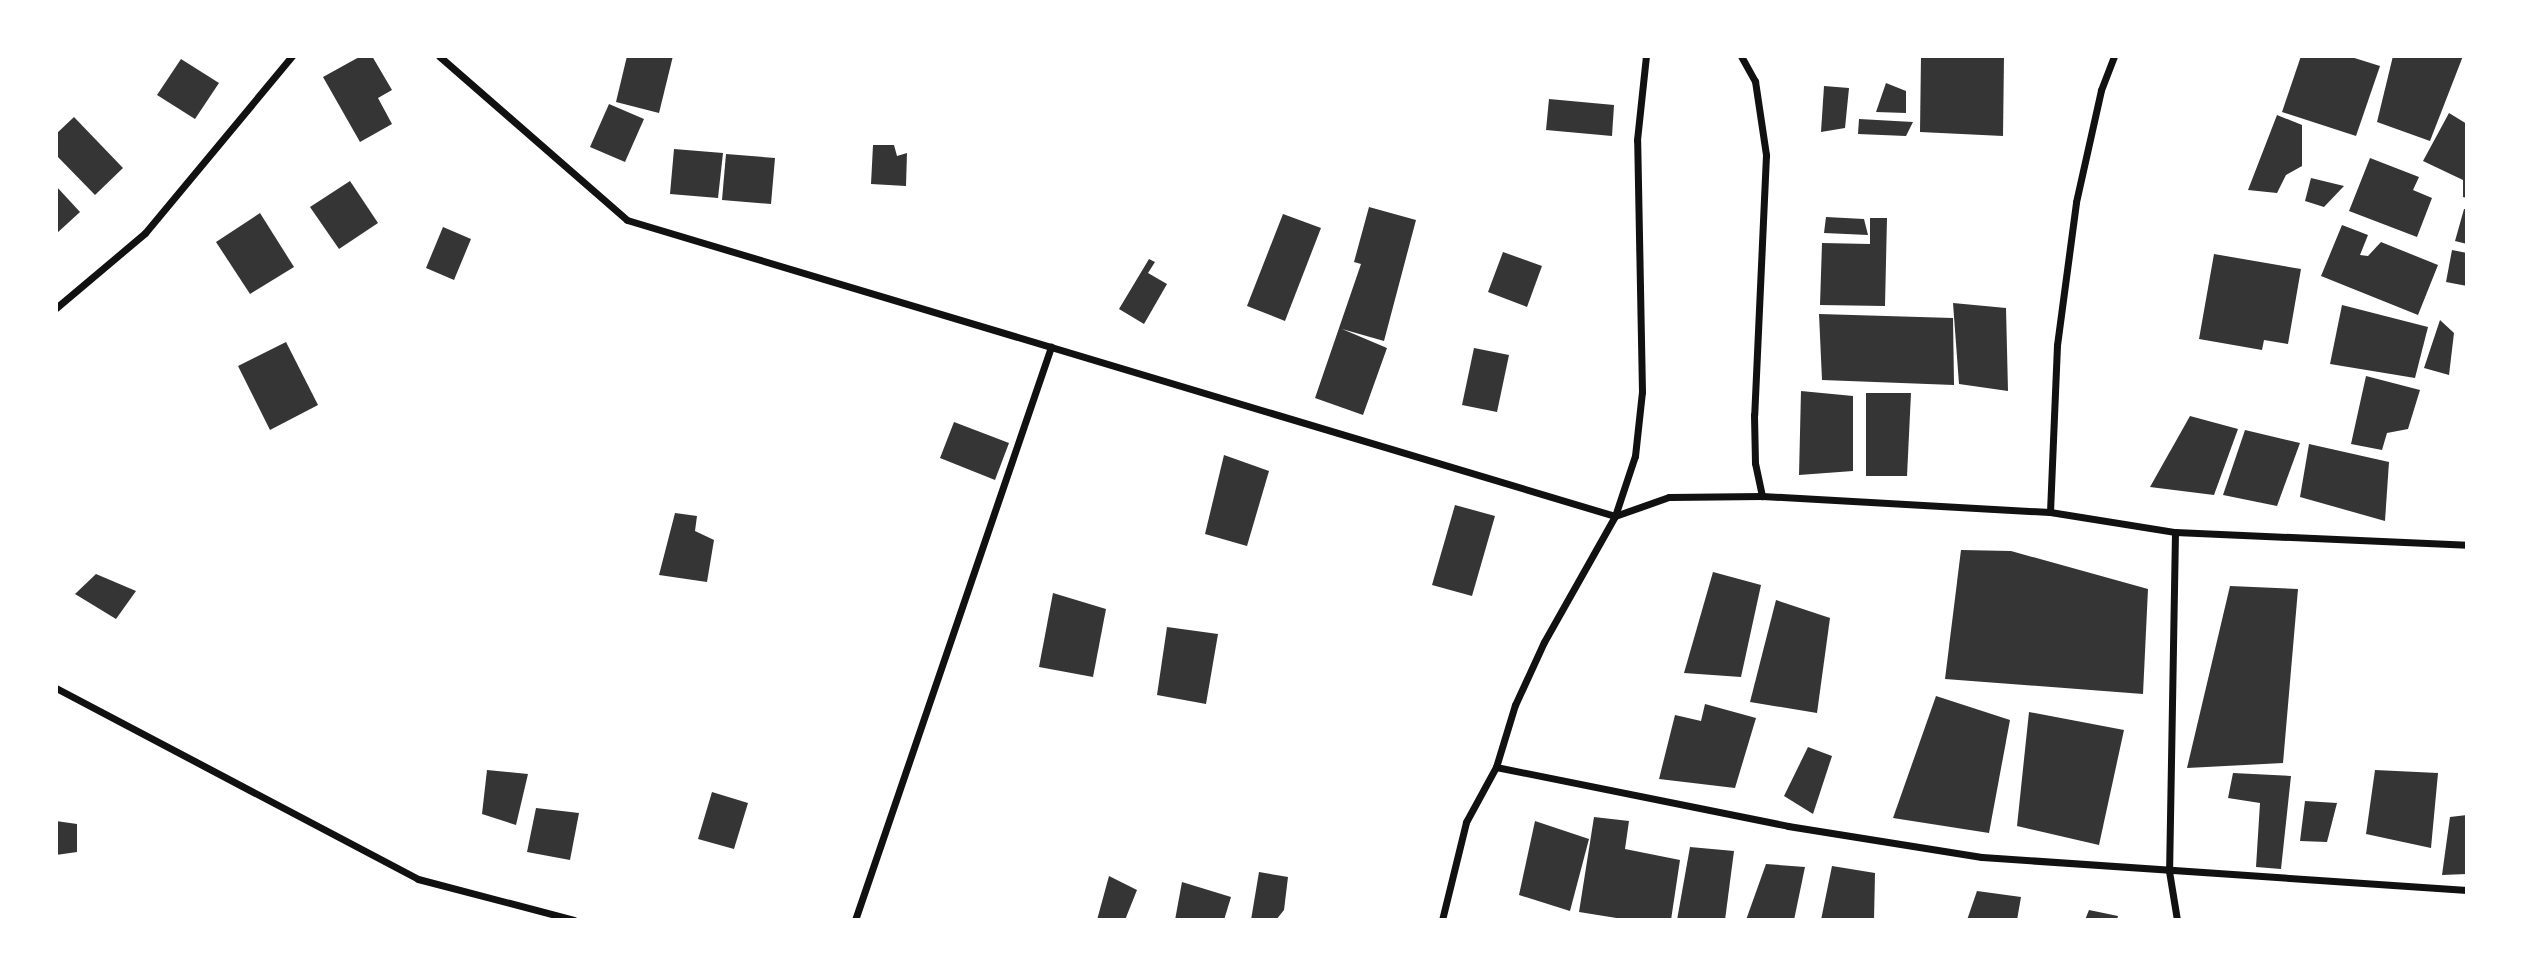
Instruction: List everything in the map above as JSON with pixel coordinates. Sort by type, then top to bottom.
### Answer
[{"type":"street","points":[[56,308],[145,233],[292,56]]},
{"type":"street","points":[[439,56],[628,220],[1615,516],[1670,497],[1762,496],[2050,512],[2175,532],[2467,545]]},
{"type":"street","points":[[1442,920],[1466,822],[1496,767],[1515,705],[1544,642],[1615,516],[1636,456],[1642,392],[1637,140],[1646,56]]},
{"type":"street","points":[[1741,56],[1755,81],[1766,155],[1754,415],[1755,463],[1762,496]]},
{"type":"street","points":[[2050,512],[2057,345],[2076,202],[2101,89],[2114,56]]},
{"type":"street","points":[[855,920],[1051,347]]},
{"type":"street","points":[[2175,532],[2169,871],[2177,920]]},
{"type":"street","points":[[56,688],[418,879],[574,920]]},
{"type":"street","points":[[1496,767],[1788,826],[1968,855],[2467,890]]},
{"type":"building","points":[[361,56],[372,56],[392,90],[378,98],[392,124],[360,142],[323,77]]},
{"type":"building","points":[[627,56],[673,56],[659,113],[616,102]]},
{"type":"building","points":[[1921,56],[2004,56],[2003,136],[1920,132]]},
{"type":"building","points":[[2301,56],[2348,56],[2380,66],[2356,136],[2282,112]]},
{"type":"building","points":[[2393,56],[2463,56],[2430,141],[2377,122]]},
{"type":"building","points":[[181,59],[219,83],[195,119],[157,95]]},
{"type":"building","points":[[1886,83],[1906,91],[1906,113],[1876,112]]},
{"type":"building","points":[[1824,86],[1849,88],[1845,128],[1821,132]]},
{"type":"building","points":[[1549,99],[1614,105],[1612,136],[1546,130]]},
{"type":"building","points":[[609,104],[644,119],[625,162],[590,147]]},
{"type":"building","points":[[2449,113],[2467,124],[2467,198],[2463,197],[2463,180],[2423,161]]},
{"type":"building","points":[[2277,115],[2302,125],[2302,166],[2286,175],[2277,193],[2248,190]]},
{"type":"building","points":[[74,117],[123,168],[95,195],[56,155],[56,134]]},
{"type":"building","points":[[1859,119],[1913,122],[1906,136],[1858,134]]},
{"type":"building","points":[[873,145],[894,145],[897,156],[907,153],[906,186],[871,184]]},
{"type":"building","points":[[674,149],[723,153],[718,198],[670,194]]},
{"type":"building","points":[[726,154],[775,158],[771,204],[722,200]]},
{"type":"building","points":[[2370,158],[2419,177],[2413,190],[2432,198],[2417,237],[2349,211]]},
{"type":"building","points":[[2311,178],[2344,186],[2324,207],[2305,201]]},
{"type":"building","points":[[350,181],[378,223],[339,249],[310,207]]},
{"type":"building","points":[[56,186],[80,212],[56,234]]},
{"type":"building","points":[[1369,207],[1416,220],[1384,341],[1342,329],[1387,348],[1363,415],[1315,398],[1361,264],[1354,262]]},
{"type":"building","points":[[2464,209],[2467,209],[2467,244],[2455,241]]},
{"type":"building","points":[[260,213],[294,267],[250,294],[216,242]]},
{"type":"building","points":[[1283,214],[1321,228],[1285,321],[1247,306]]},
{"type":"building","points":[[1826,217],[1864,219],[1868,235],[1824,233]]},
{"type":"building","points":[[1870,218],[1887,218],[1885,306],[1820,305],[1822,243],[1870,244]]},
{"type":"building","points":[[2342,225],[2368,235],[2360,255],[2368,256],[2381,242],[2438,265],[2418,315],[2321,276]]},
{"type":"building","points":[[443,227],[471,239],[454,280],[426,268]]},
{"type":"building","points":[[2452,250],[2467,253],[2467,286],[2446,282]]},
{"type":"building","points":[[1503,252],[1542,266],[1527,307],[1488,292]]},
{"type":"building","points":[[2214,254],[2301,269],[2288,344],[2264,340],[2262,350],[2199,339]]},
{"type":"building","points":[[1149,259],[1155,262],[1148,273],[1167,284],[1144,324],[1119,309]]},
{"type":"building","points":[[1953,303],[2006,308],[2008,391],[1959,384]]},
{"type":"building","points":[[2342,305],[2428,327],[2415,378],[2330,364]]},
{"type":"building","points":[[1819,314],[1953,318],[1954,385],[1822,380]]},
{"type":"building","points":[[2440,320],[2454,333],[2449,375],[2424,368]]},
{"type":"building","points":[[286,342],[318,405],[270,430],[238,366]]},
{"type":"building","points":[[1474,348],[1509,355],[1497,412],[1462,405]]},
{"type":"building","points":[[2366,376],[2420,390],[2408,429],[2387,433],[2382,450],[2351,444]]},
{"type":"building","points":[[1801,391],[1853,396],[1853,471],[1799,475]]},
{"type":"building","points":[[1866,393],[1911,393],[1907,476],[1866,476]]},
{"type":"building","points":[[2190,416],[2238,429],[2214,495],[2150,487]]},
{"type":"building","points":[[954,422],[1009,443],[995,480],[940,458]]},
{"type":"building","points":[[2245,430],[2300,443],[2277,506],[2223,495]]},
{"type":"building","points":[[2309,444],[2389,462],[2385,521],[2300,497]]},
{"type":"building","points":[[1224,455],[1269,471],[1247,546],[1205,534]]},
{"type":"building","points":[[1455,505],[1495,516],[1472,596],[1432,585]]},
{"type":"building","points":[[675,513],[697,516],[695,531],[714,540],[707,582],[659,575]]},
{"type":"building","points":[[1961,550],[2011,551],[2148,589],[2143,694],[1945,679]]},
{"type":"building","points":[[1713,572],[1761,585],[1741,677],[1684,673]]},
{"type":"building","points":[[96,574],[136,591],[116,619],[75,594]]},
{"type":"building","points":[[2230,586],[2298,589],[2283,763],[2187,768]]},
{"type":"building","points":[[1053,593],[1106,609],[1093,677],[1039,667]]},
{"type":"building","points":[[1776,600],[1830,618],[1817,713],[1750,702]]},
{"type":"building","points":[[1167,627],[1218,634],[1206,704],[1157,695]]},
{"type":"building","points":[[1936,696],[2010,720],[1989,833],[1893,818]]},
{"type":"building","points":[[1705,704],[1756,718],[1735,788],[1659,779],[1675,715],[1701,721]]},
{"type":"building","points":[[2029,712],[2124,730],[2099,845],[2017,826]]},
{"type":"building","points":[[1808,747],[1832,756],[1813,814],[1784,796]]},
{"type":"building","points":[[487,770],[528,774],[516,825],[482,814]]},
{"type":"building","points":[[2375,770],[2438,773],[2431,848],[2366,834]]},
{"type":"building","points":[[2233,773],[2291,776],[2281,869],[2256,867],[2260,803],[2228,798]]},
{"type":"building","points":[[712,792],[748,803],[734,849],[698,839]]},
{"type":"building","points":[[2305,801],[2337,803],[2327,842],[2300,841]]},
{"type":"building","points":[[536,808],[579,813],[570,860],[527,852]]},
{"type":"building","points":[[2467,815],[2467,874],[2442,875],[2450,817]]},
{"type":"building","points":[[1594,817],[1629,821],[1625,849],[1680,860],[1671,920],[1629,920],[1579,912]]},
{"type":"building","points":[[56,821],[77,824],[77,852],[56,855]]},
{"type":"building","points":[[1535,821],[1589,839],[1570,911],[1519,895]]},
{"type":"building","points":[[1690,847],[1734,851],[1725,920],[1677,920]]},
{"type":"building","points":[[1766,864],[1805,867],[1794,920],[1746,920]]},
{"type":"building","points":[[1832,866],[1875,873],[1874,920],[1821,920]]},
{"type":"building","points":[[1259,872],[1288,877],[1284,910],[1276,920],[1251,920]]},
{"type":"building","points":[[1109,876],[1137,890],[1125,920],[1097,920]]},
{"type":"building","points":[[1182,882],[1231,897],[1224,920],[1175,920]]},
{"type":"building","points":[[1977,891],[2021,897],[2017,920],[1967,920]]},
{"type":"building","points":[[2089,910],[2118,916],[2117,920],[2085,920]]}]
